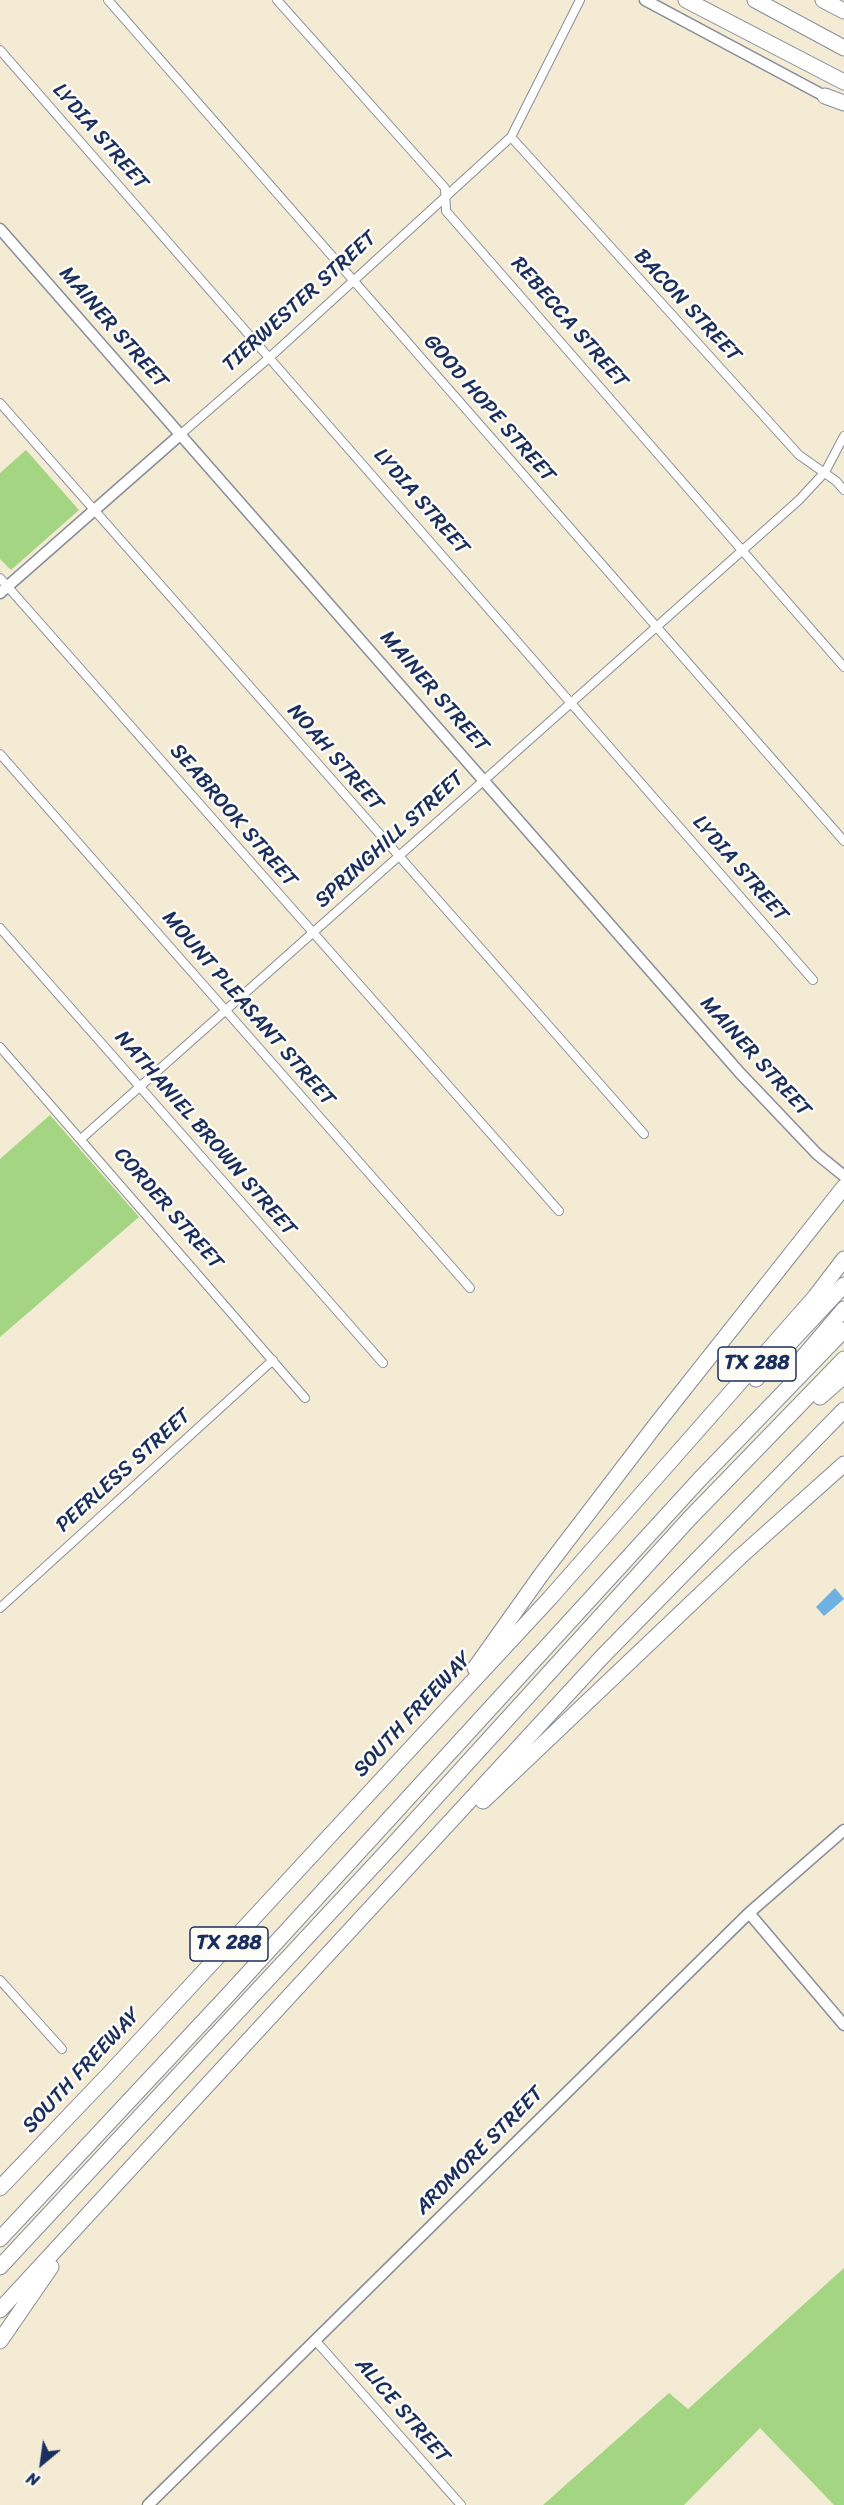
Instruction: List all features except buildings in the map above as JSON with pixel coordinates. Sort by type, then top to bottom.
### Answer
[{"type":"highway","points":[[686,0],[844,82]]},
{"type":"highway","points":[[754,0],[844,48]]},
{"type":"highway","points":[[823,0],[844,12]]},
{"type":"highway","points":[[825,96],[844,105]]},
{"type":"highway","points":[[439,1718],[548,1566],[844,1187]]},
{"type":"highway","name":"SOUTH FREEWAY","points":[[0,2186],[439,1718],[667,1466],[815,1296],[844,1259]]},
{"type":"highway","points":[[667,1466],[751,1385],[844,1285]]},
{"type":"highway","points":[[775,1401],[798,1363],[844,1309]]},
{"type":"highway","points":[[0,2239],[775,1401],[844,1330]]},
{"type":"highway","points":[[0,2267],[390,1848],[689,1520],[844,1359]]},
{"type":"highway","points":[[689,1520],[717,1503],[807,1409],[844,1376]]},
{"type":"highway","points":[[0,2310],[80,2227],[315,1966],[391,1888],[602,1657],[844,1410]]},
{"type":"highway","points":[[391,1888],[741,1556],[844,1464]]},
{"type":"highway","points":[[0,2341],[80,2227]]},
{"type":"street","name":"GOOD HOPE STREET","points":[[108,0],[844,841]]},
{"type":"street","name":"REBECCA STREET","points":[[277,0],[446,189],[446,211],[844,667]]},
{"type":"street","points":[[645,0],[825,96]]},
{"type":"street","name":"TIERWESTER STREET","points":[[2,586],[94,510],[270,357],[511,137],[581,1]]},
{"type":"street","name":"LYDIA STREET","points":[[0,50],[813,980]]},
{"type":"street","name":"BACON STREET","points":[[511,137],[799,455],[812,466],[825,472],[844,490]]},
{"type":"street","name":"MAINER STREET","points":[[0,229],[740,1073],[817,1154],[844,1176]]},
{"type":"street","name":"NOAH STREET","points":[[0,404],[644,1134]]},
{"type":"street","name":"SPRINGHILL STREET","points":[[81,1139],[799,500],[825,472],[844,436]]},
{"type":"street","name":"SEABROOK STREET","points":[[2,586],[559,1211]]},
{"type":"street","name":"MOUNT PLEASANT STREET","points":[[0,754],[470,1288]]},
{"type":"street","name":"NATHANIEL BROWN STREET","points":[[0,928],[382,1363]]},
{"type":"street","name":"CORDER STREET","points":[[0,1047],[305,1398]]},
{"type":"street","name":"PEERLESS STREET","points":[[0,1608],[273,1360]]},
{"type":"street","name":"ARDMORE STREET","points":[[148,2505],[748,1913],[844,1830]]},
{"type":"street","points":[[748,1913],[844,2025]]},
{"type":"street","points":[[0,1980],[62,2049]]},
{"type":"street","name":"ALICE STREET","points":[[315,2340],[461,2505]]},
{"type":"green space","points":[[26,450],[79,510],[11,570],[0,559],[0,473]]},
{"type":"green space","points":[[50,1115],[139,1217],[0,1337],[0,1159]]},
{"type":"green space","points":[[844,2268],[844,2505],[834,2505],[760,2428],[684,2505],[543,2505],[669,2393],[688,2409]]},
{"type":"water","points":[[835,1588],[844,1599],[824,1616],[816,1607]]}]
